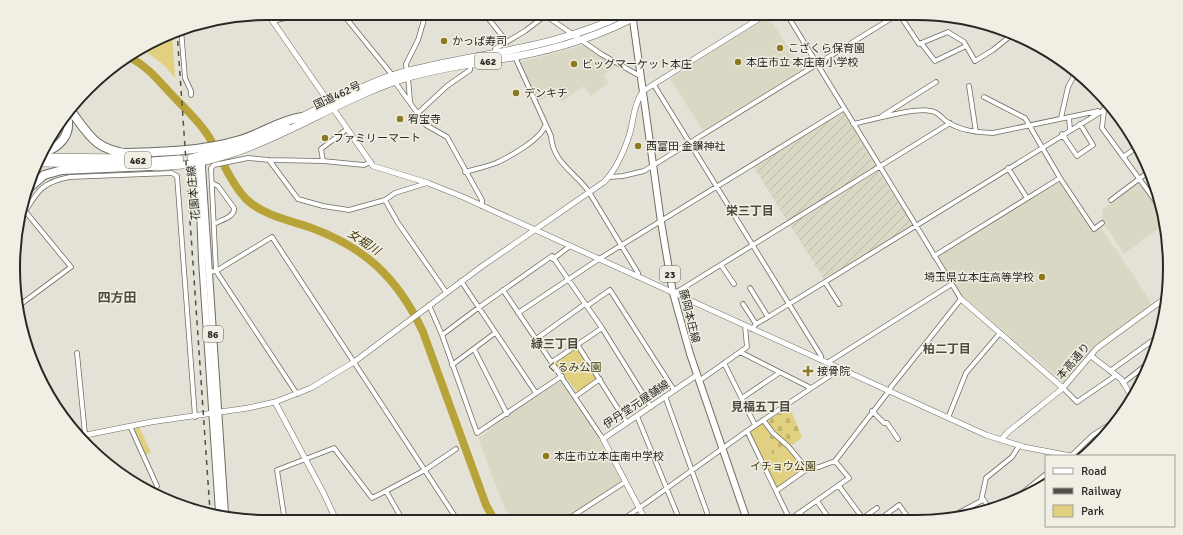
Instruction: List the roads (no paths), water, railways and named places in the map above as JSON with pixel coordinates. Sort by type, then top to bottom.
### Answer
[{"type":"highway","name":"国道462号","points":[[302,117],[408,74],[535,46],[573,35],[609,20]]},
{"type":"highway","name":"国道462号","points":[[408,74],[515,56],[580,39],[624,20]]},
{"type":"highway","name":"国道462号","points":[[44,163],[119,163],[151,166],[199,160],[279,135],[331,106]]},
{"type":"highway","points":[[73,114],[86,133],[95,142],[110,150],[144,155],[190,153],[199,160]]},
{"type":"highway","points":[[125,153],[210,156],[230,151],[254,135],[293,118],[302,117]]},
{"type":"highway","points":[[50,150],[64,138],[68,129],[67,122]]},
{"type":"highway","name":"国道462号","points":[[46,157],[125,158],[151,161],[199,160]]},
{"type":"highway","points":[[35,183],[44,175],[62,170],[151,166]]},
{"type":"main road","name":"藤岡本庄線","points":[[633,20],[661,222],[673,293],[698,378],[745,515]]},
{"type":"main road","name":"花園本庄線","points":[[199,160],[220,414],[225,511]]},
{"type":"main road","name":"花園本庄線","points":[[199,160],[202,260],[220,510]]},
{"type":"street","points":[[277,20],[273,21],[347,129],[371,162],[379,169],[428,183],[482,206],[745,326],[754,326],[827,363],[948,418],[1018,446],[1063,455]]},
{"type":"street","points":[[348,20],[394,79],[404,97],[410,101],[426,125],[447,137],[465,172],[482,200],[482,206]]},
{"type":"street","points":[[410,101],[406,64],[418,40],[424,20]]},
{"type":"street","points":[[490,20],[507,42]]},
{"type":"street","points":[[497,54],[496,49],[536,20]]},
{"type":"street","points":[[610,177],[630,135],[634,106],[643,91],[757,20]]},
{"type":"street","points":[[790,20],[843,109],[961,299],[1077,402],[1115,376]]},
{"type":"street","points":[[84,435],[130,426],[220,414],[275,402],[325,381],[354,362],[461,281],[610,177],[635,174],[654,165],[888,20]]},
{"type":"street","points":[[904,20],[919,44],[921,43],[935,60],[966,46]]},
{"type":"street","points":[[554,21],[617,64],[640,76]]},
{"type":"street","points":[[921,43],[948,32],[964,42],[975,61],[993,50],[1008,38]]},
{"type":"street","points":[[182,36],[185,78],[191,91],[190,95]]},
{"type":"street","points":[[515,56],[545,126],[551,136],[551,146],[567,171],[580,180],[589,192],[638,273],[638,277]]},
{"type":"street","points":[[418,113],[447,86],[469,70],[471,64]]},
{"type":"street","points":[[1062,118],[1068,87],[1074,77]]},
{"type":"street","points":[[878,119],[936,82]]},
{"type":"street","points":[[654,85],[789,303],[821,356],[821,360]]},
{"type":"street","points":[[969,86],[976,132]]},
{"type":"street","points":[[984,97],[1025,118],[1041,148],[1094,229],[1102,223]]},
{"type":"street","points":[[518,313],[599,259],[843,109]]},
{"type":"street","points":[[853,124],[906,112],[926,110],[938,113],[956,127],[976,132],[993,133],[1104,110]]},
{"type":"street","points":[[754,326],[1062,134],[1104,110]]},
{"type":"street","points":[[1104,110],[1102,128],[1153,198]]},
{"type":"street","points":[[1069,117],[1070,130]]},
{"type":"street","points":[[673,293],[721,265],[950,123]]},
{"type":"street","points":[[1062,134],[1076,156],[1093,145],[1080,124]]},
{"type":"street","points":[[465,172],[495,164],[537,138],[545,126]]},
{"type":"street","points":[[323,160],[321,149],[347,129]]},
{"type":"street","points":[[1123,157],[1133,150]]},
{"type":"street","points":[[230,151],[254,158],[270,160],[323,160],[364,165],[371,162]]},
{"type":"street","points":[[210,156],[216,271],[297,394]]},
{"type":"street","points":[[270,160],[298,199],[323,206],[349,210],[385,200],[402,190],[428,183]]},
{"type":"street","points":[[1008,168],[1027,198]]},
{"type":"street","points":[[27,208],[43,186],[56,180],[70,177],[172,173],[177,176],[195,417]]},
{"type":"street","points":[[1111,200],[1145,174]]},
{"type":"street","points":[[934,256],[1060,178]]},
{"type":"street","points":[[214,184],[218,186],[234,208],[234,211],[232,215],[214,224]]},
{"type":"street","points":[[385,200],[398,223],[446,292]]},
{"type":"street","points":[[22,302],[71,267],[26,212]]},
{"type":"street","points":[[208,272],[216,271],[272,237],[454,515]]},
{"type":"street","points":[[442,336],[503,290],[552,256],[553,258],[570,246]]},
{"type":"street","points":[[553,258],[602,328],[651,407]]},
{"type":"street","points":[[721,265],[734,284]]},
{"type":"street","points":[[461,281],[536,394]]},
{"type":"street","points":[[825,282],[839,304]]},
{"type":"street","points":[[827,363],[952,284]]},
{"type":"street","points":[[750,288],[768,317]]},
{"type":"street","points":[[503,290],[576,396],[603,439]]},
{"type":"street","points":[[536,339],[610,290],[674,390]]},
{"type":"street","points":[[776,491],[807,469],[819,467],[835,461],[872,411],[889,391],[891,386],[961,299]]},
{"type":"street","name":"本高通り","points":[[1001,440],[1008,432],[1063,388],[1097,348],[1161,301]]},
{"type":"street","points":[[744,304],[754,326]]},
{"type":"street","points":[[429,305],[442,336],[477,433],[562,376]]},
{"type":"street","points":[[698,378],[724,363],[747,347],[745,326]]},
{"type":"street","points":[[552,362],[602,328]]},
{"type":"street","points":[[452,365],[495,333]]},
{"type":"street","points":[[948,418],[966,373],[1000,333]]},
{"type":"street","points":[[1110,371],[1152,341]]},
{"type":"street","points":[[577,344],[627,423]]},
{"type":"street","points":[[474,349],[507,414]]},
{"type":"street","points":[[740,352],[811,388]]},
{"type":"street","points":[[77,353],[83,433]]},
{"type":"street","points":[[1091,356],[1123,383],[1129,392]]},
{"type":"street","points":[[724,363],[755,425]]},
{"type":"street","points":[[630,515],[746,431],[764,421],[840,369]]},
{"type":"street","points":[[1123,383],[1141,369]]},
{"type":"street","points":[[742,398],[779,373]]},
{"type":"street","name":"伊丹堂元屋舗線","points":[[643,515],[624,482],[603,439],[674,390],[698,378]]},
{"type":"street","points":[[576,396],[600,379]]},
{"type":"street","points":[[665,396],[708,515]]},
{"type":"street","points":[[275,402],[333,515]]},
{"type":"street","points":[[872,411],[884,423],[887,423],[898,439]]},
{"type":"street","points":[[637,416],[677,515]]},
{"type":"street","points":[[764,421],[773,434],[788,446],[807,469]]},
{"type":"street","points":[[130,426],[158,486]]},
{"type":"street","points":[[1069,455],[1093,435],[1104,428]]},
{"type":"street","points":[[746,431],[788,515]]},
{"type":"street","points":[[987,505],[983,499],[986,478],[1012,457],[1018,446]]},
{"type":"street","points":[[284,515],[277,470],[305,459],[334,448],[372,498],[424,470],[456,449]]},
{"type":"street","points":[[797,515],[849,478],[835,461]]},
{"type":"street","points":[[1032,485],[1045,475]]},
{"type":"street","points":[[574,515],[624,482]]},
{"type":"street","points":[[839,486],[860,515]]},
{"type":"street","points":[[386,491],[400,515]]},
{"type":"street","points":[[964,510],[983,499]]},
{"type":"street","points":[[817,501],[827,515]]},
{"type":"street","points":[[886,515],[899,505],[906,515]]},
{"type":"street","points":[[868,515],[877,508]]},
{"type":"waterway","name":"女堀川","points":[[134,60],[150,71],[202,126],[235,185],[253,205],[268,213],[309,227],[347,244],[378,267],[391,280],[403,296],[423,332],[486,505],[492,515]]},
{"type":"railway","points":[[177,37],[210,508]]},
{"type":"place","name":"かっぱ寿司","points":[[444,41]]},
{"type":"place","name":"こざくら保育園","points":[[780,48]]},
{"type":"place","name":"本庄市立 本庄南小学校","points":[[738,62]]},
{"type":"place","name":"ビッグマーケット本庄","points":[[574,64]]},
{"type":"place","name":"デンキチ","points":[[516,93]]},
{"type":"place","name":"宥宝寺","points":[[400,119]]},
{"type":"place","name":"ファミリーマート","points":[[325,138]]},
{"type":"place","name":"西富田 金鑚神社","points":[[638,146]]},
{"type":"place","name":"埼玉県立本庄高等学校","points":[[1042,277]]},
{"type":"place","name":"接骨院","points":[[808,371]]},
{"type":"place","name":"本庄市立本庄南中学校","points":[[546,456]]},
{"type":"district","name":"栄三丁目","points":[[750,211]]},
{"type":"district","name":"四方田","points":[[117,297]]},
{"type":"district","name":"緑三丁目","points":[[555,344]]},
{"type":"district","name":"柏二丁目","points":[[947,349]]},
{"type":"district","name":"見福五丁目","points":[[761,407]]},
{"type":"park label","name":"くるみ公園","points":[[574,367]]},
{"type":"park label","name":"イチョウ公園","points":[[783,466]]}]
